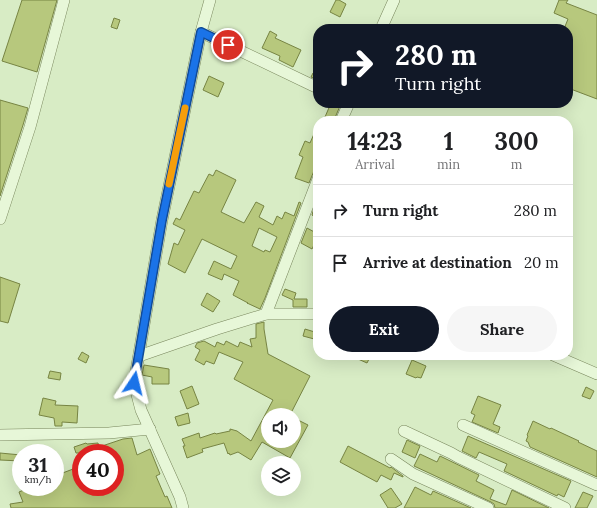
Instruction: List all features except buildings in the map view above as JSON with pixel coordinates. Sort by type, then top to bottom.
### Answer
[{"type":"street","points":[[0,219],[30,127],[64,0]]},
{"type":"street","points":[[183,508],[180,497],[141,410],[134,383],[162,220],[201,32],[210,0]]},
{"type":"street","points":[[383,24],[394,0]]},
{"type":"street","points":[[201,32],[313,86]]},
{"type":"street","points":[[266,314],[313,192]]},
{"type":"street","points":[[139,356],[266,314],[313,314]]},
{"type":"street","points":[[565,360],[597,374]]},
{"type":"street","points":[[463,424],[597,486]]},
{"type":"street","points":[[0,435],[109,433],[150,430]]},
{"type":"street","points":[[404,431],[451,452],[458,457],[565,508]]},
{"type":"street","points":[[391,459],[413,474],[488,508]]},
{"type":"slow traffic","points":[[169,184],[185,108]]},
{"type":"route","points":[[134,383],[162,220],[201,32],[228,45]]}]
